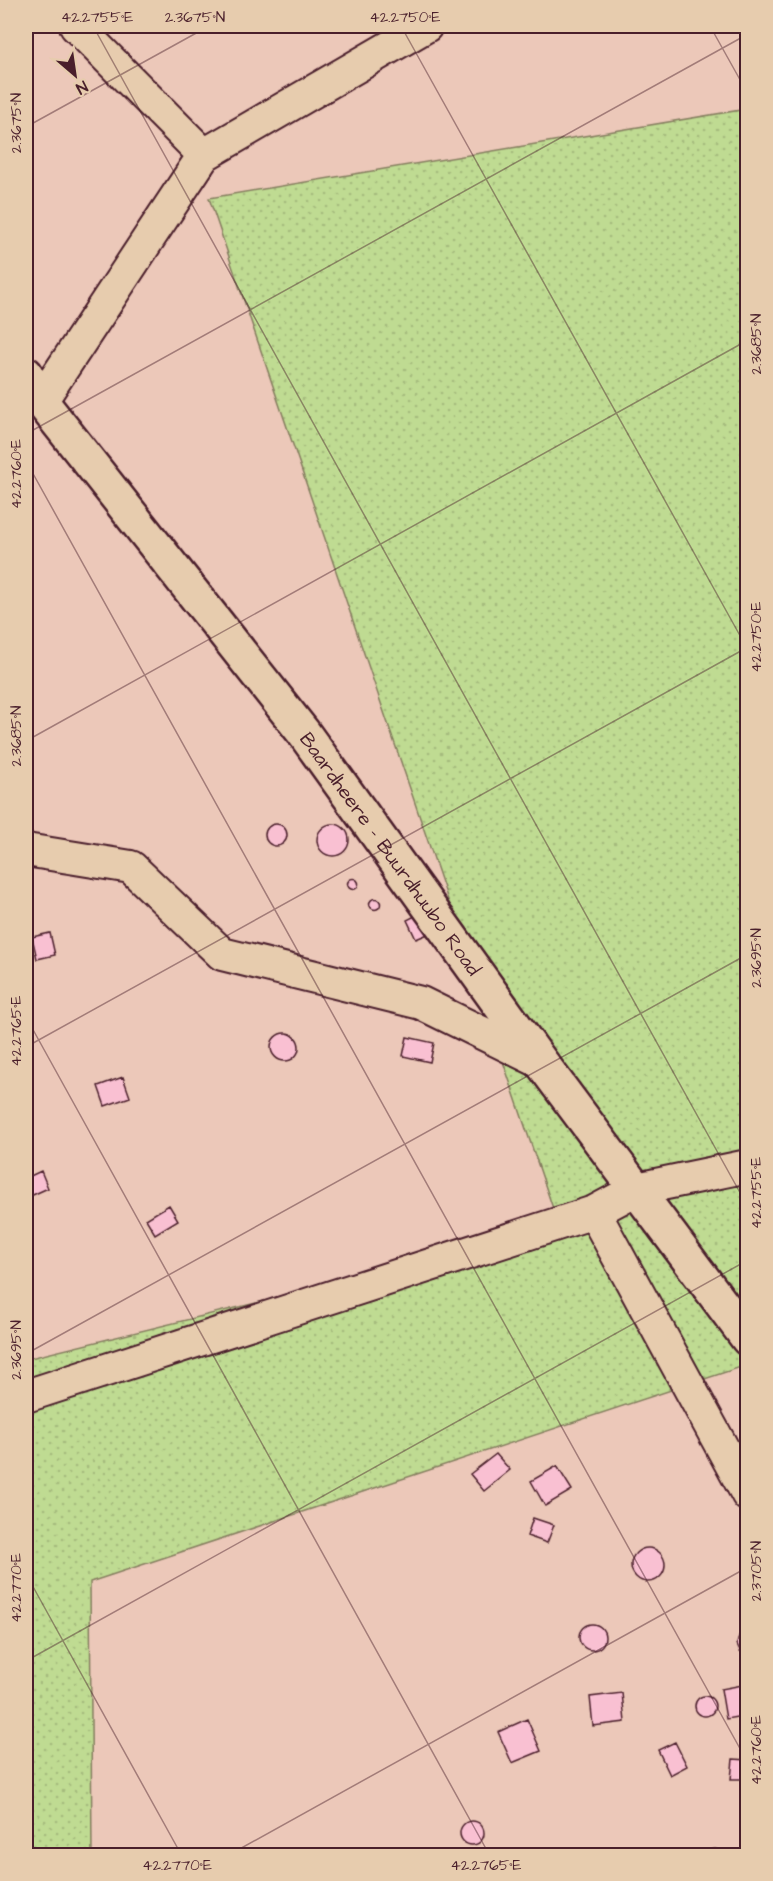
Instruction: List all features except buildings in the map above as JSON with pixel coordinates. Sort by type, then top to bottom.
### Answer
[{"type":"main road","name":"Baardheere - Buurdhuubo Road","points":[[33,388],[303,732],[541,1062],[747,1339]]},
{"type":"street","points":[[76,26],[204,155]]},
{"type":"street","points":[[33,388],[204,155],[426,26]]},
{"type":"street","points":[[26,850],[131,867],[222,954],[420,1003],[541,1062]]},
{"type":"street","points":[[26,1396],[594,1212],[637,1189],[747,1166]]},
{"type":"street","points":[[594,1212],[747,1495]]},
{"type":"green space","points":[[747,109],[747,1365],[90,1582],[92,1855],[26,1856],[26,1359],[560,1229],[209,198]]}]
